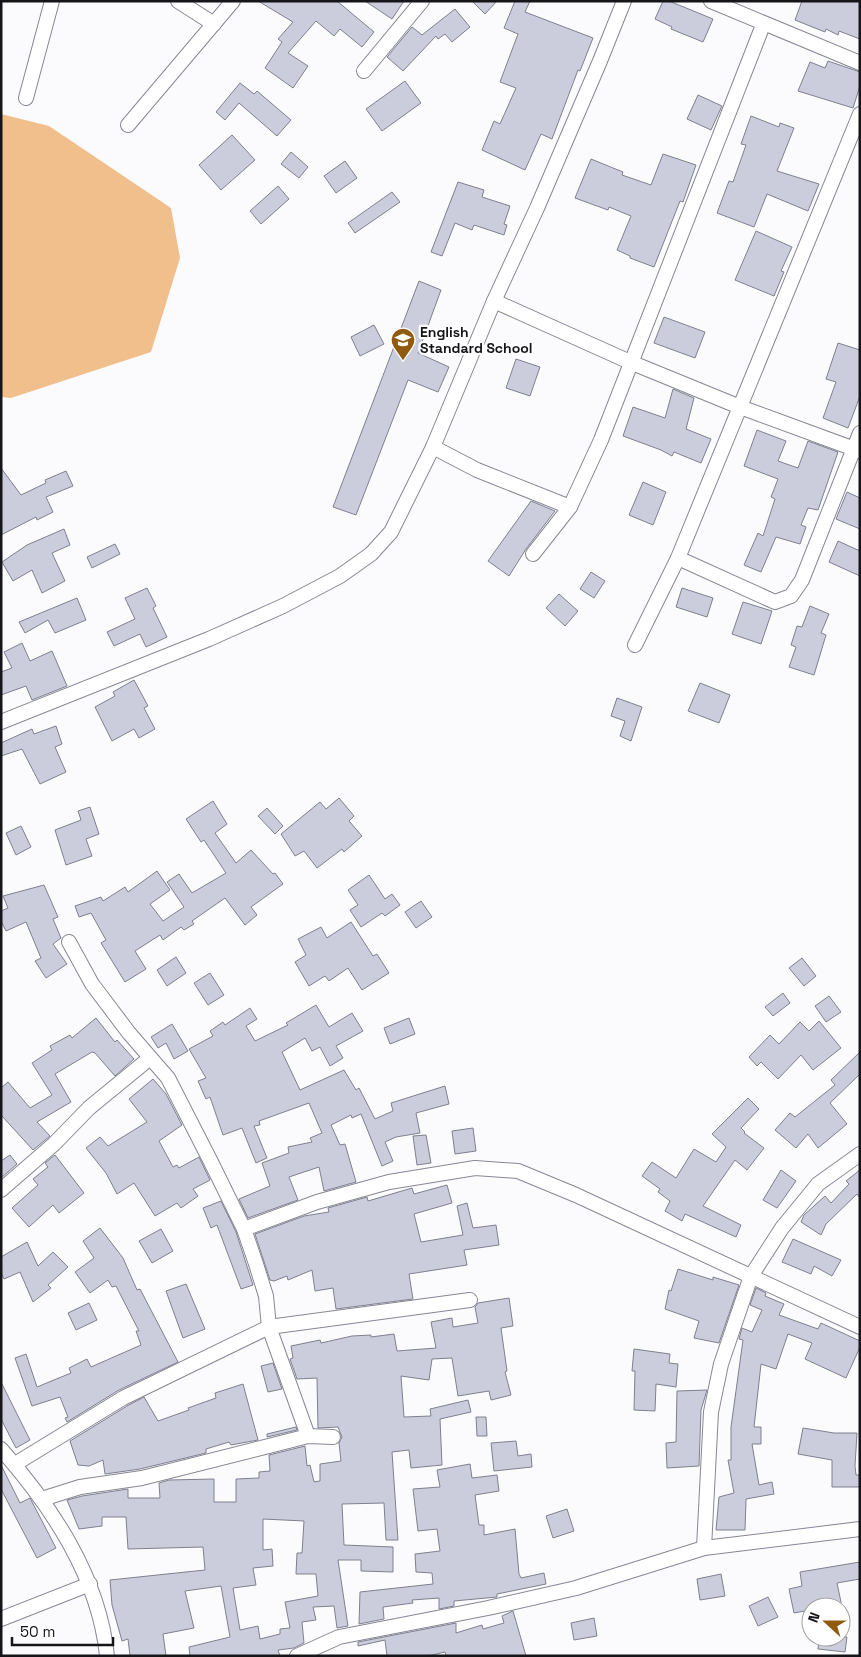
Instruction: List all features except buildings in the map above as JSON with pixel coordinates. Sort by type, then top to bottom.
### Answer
[{"type":"street","points":[[26,98],[52,1]]},
{"type":"street","points":[[178,1],[214,24]]},
{"type":"street","points":[[128,125],[233,1]]},
{"type":"street","points":[[364,71],[422,1]]},
{"type":"street","points":[[1,722],[209,639],[283,606],[340,576],[371,554],[391,532],[433,447],[494,301],[541,199],[624,1]]},
{"type":"street","points":[[712,1],[763,24],[860,63]]},
{"type":"street","points":[[533,554],[570,507],[601,440],[763,24]]},
{"type":"street","points":[[635,645],[678,558],[860,114]]},
{"type":"street","points":[[494,301],[630,362],[740,407],[856,450]]},
{"type":"street","points":[[678,558],[775,602],[791,596],[802,580],[856,450],[860,432]]},
{"type":"street","points":[[433,447],[476,470],[570,507]]},
{"type":"street","points":[[69,942],[92,984],[129,1033],[168,1078],[244,1229],[266,1296],[269,1327],[308,1436]]},
{"type":"street","points":[[1,1190],[54,1144],[89,1108],[150,1058]]},
{"type":"street","points":[[704,1548],[711,1412],[721,1364],[751,1276],[782,1228],[818,1184],[860,1154]]},
{"type":"street","points":[[244,1229],[317,1202],[389,1182],[475,1168],[518,1171],[860,1327]]},
{"type":"street","points":[[15,1464],[123,1398],[269,1327],[470,1300]]},
{"type":"street","points":[[42,1499],[80,1487],[142,1478],[308,1436],[333,1437]]},
{"type":"street","points":[[1,1449],[42,1499],[83,1568],[104,1630],[107,1656]]},
{"type":"street","points":[[297,1656],[339,1636],[488,1608],[576,1588],[704,1548],[860,1529]]},
{"type":"street","points":[[1,1619],[90,1584]]},
{"type":"shaded area","points":[[1,114],[49,126],[171,208],[180,258],[151,352],[11,398],[1,397]]},
{"type":"place","name":"English Standard School","points":[[403,361]]}]
